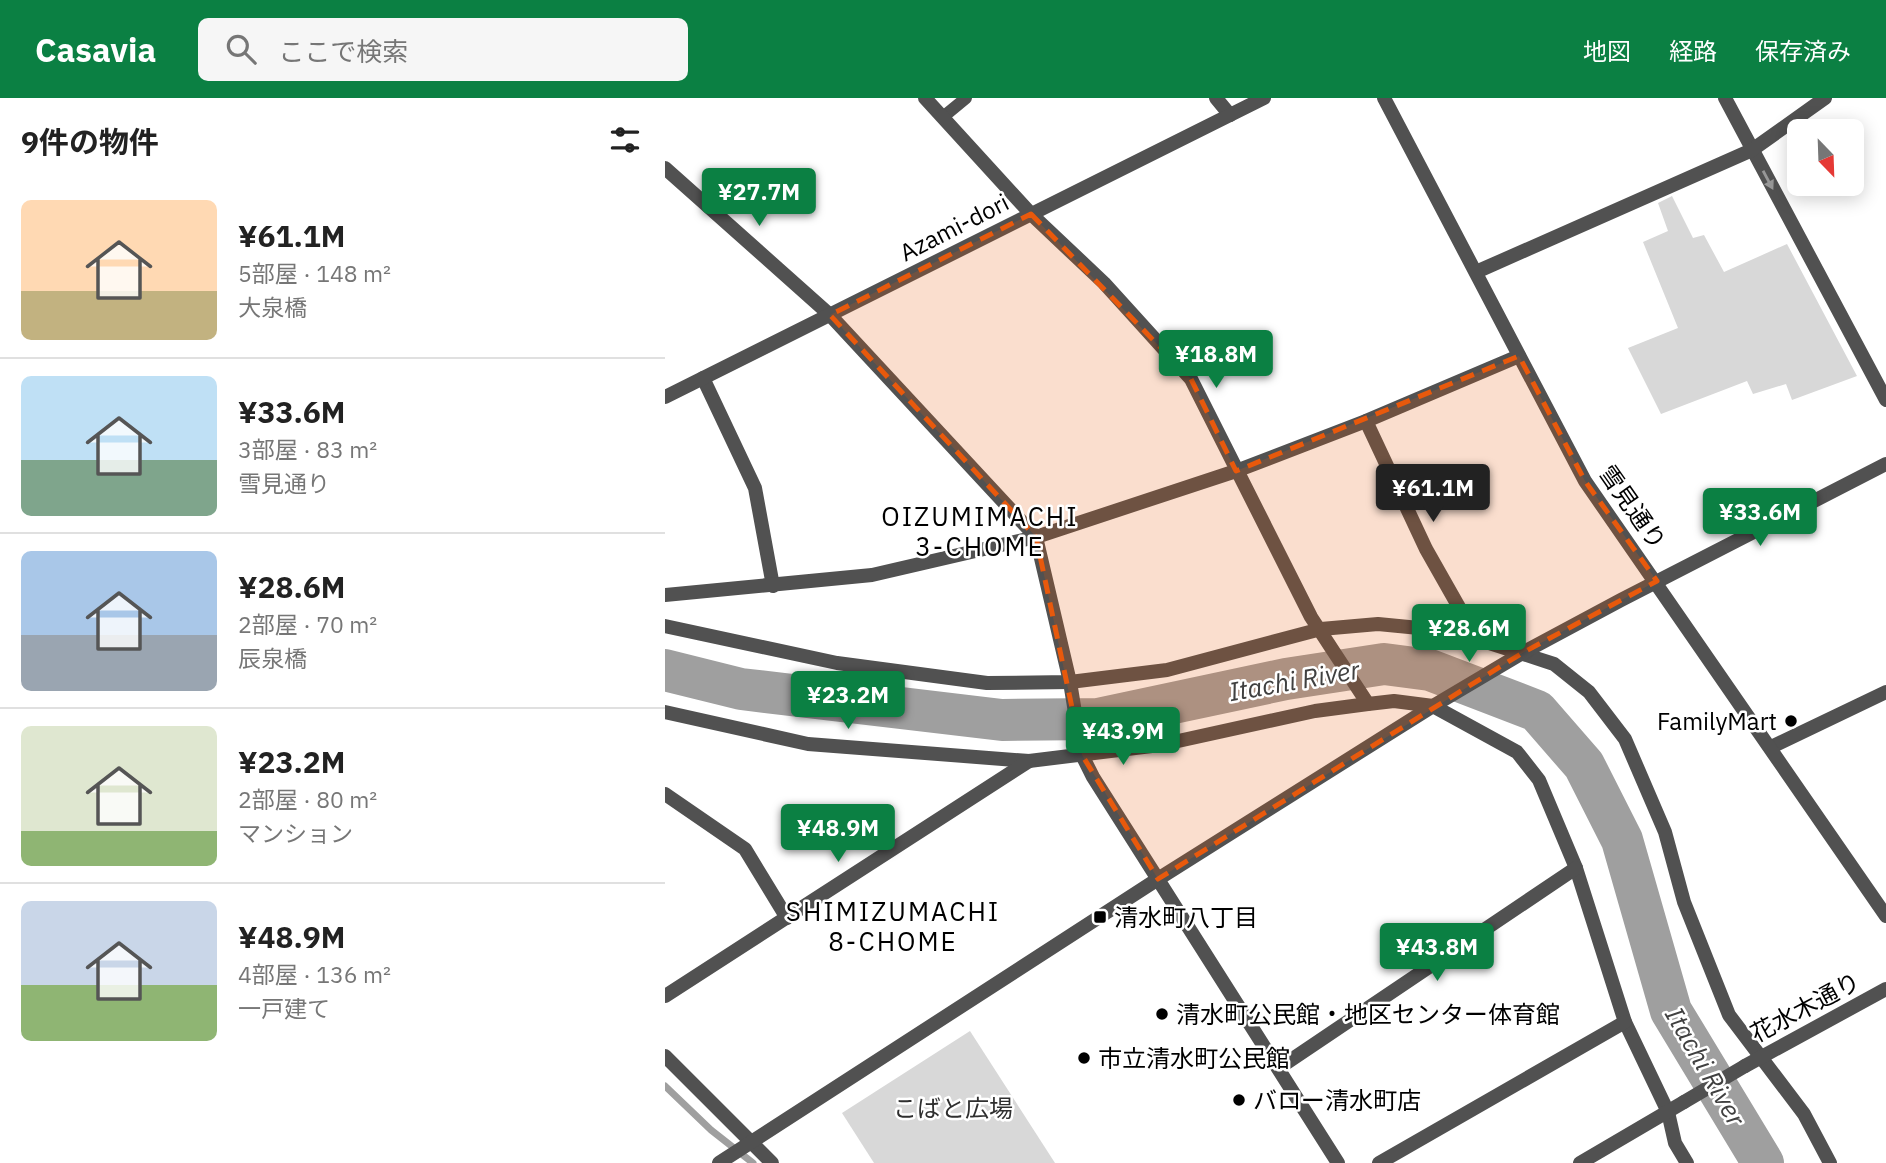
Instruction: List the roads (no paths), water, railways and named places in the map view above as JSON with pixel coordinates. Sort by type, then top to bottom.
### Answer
[{"type":"street","points":[[925,98],[1031,214],[1104,283],[1191,379],[1311,617],[1365,701]]},
{"type":"street","points":[[1216,98],[1230,115]]},
{"type":"street","name":"Azami-dori","points":[[665,397],[1263,98]]},
{"type":"street","name":"雪見通り","points":[[1384,98],[1585,481],[1657,581],[1886,916]]},
{"type":"street","points":[[1725,98],[1886,400]]},
{"type":"street","points":[[1476,272],[1752,150],[1825,98]]},
{"type":"street","points":[[665,168],[829,315],[1036,537],[1070,682],[1081,749],[1158,878],[1338,1163]]},
{"type":"street","points":[[665,595],[872,576],[1036,537],[1236,471],[1366,421],[1519,356]]},
{"type":"street","points":[[703,378],[755,488],[773,586]]},
{"type":"street","points":[[1366,421],[1426,549],[1477,639]]},
{"type":"street","points":[[719,1163],[1158,878],[1433,706],[1524,652],[1886,464]]},
{"type":"street","points":[[665,626],[850,665],[987,683],[1070,682],[1167,670],[1321,629],[1378,624],[1477,639],[1524,652],[1554,664],[1589,692],[1625,739],[1665,832],[1684,902],[1729,1015],[1804,1114],[1830,1163]]},
{"type":"street","points":[[1771,747],[1886,692]]},
{"type":"street","points":[[665,712],[808,744],[1029,761],[1081,749],[1160,745],[1365,701],[1394,701],[1433,706],[1517,752],[1539,780],[1576,868],[1626,1022],[1668,1112],[1675,1143],[1686,1163]]},
{"type":"street","points":[[665,996],[1029,761]]},
{"type":"street","points":[[665,794],[745,849],[787,918]]},
{"type":"street","points":[[1279,1068],[1576,868]]},
{"type":"street","name":"花水木通り","points":[[1668,1112],[1760,1056],[1886,989]]},
{"type":"street","points":[[1379,1163],[1626,1022]]},
{"type":"street","points":[[665,1056],[772,1163]]},
{"type":"street","points":[[1580,1163],[1668,1112]]},
{"type":"lane","points":[[943,117],[966,98]]},
{"type":"waterway","name":"Itachi River","points":[[665,670],[741,689],[1002,720],[1098,719],[1286,679],[1384,664],[1430,670],[1537,711],[1584,765],[1622,840],[1671,1011],[1763,1163]]},
{"type":"waterway","points":[[665,1086],[711,1130],[753,1163]]},
{"type":"place","name":"FamilyMart","points":[[1791,721]]},
{"type":"place","name":"清水町八丁目","points":[[1100,917]]},
{"type":"place","name":"清水町公民館・地区センター体育館","points":[[1162,1014]]},
{"type":"place","name":"市立清水町公民館","points":[[1084,1058]]},
{"type":"place","name":"バロー清水町店","points":[[1239,1100]]},
{"type":"district","name":"OIZUMIMACHI 3-CHOME","points":[[980,531]]},
{"type":"district","name":"SHIMIZUMACHI 8-CHOME","points":[[893,926]]},
{"type":"park label","name":"こばと広場","points":[[953,1108]]}]
